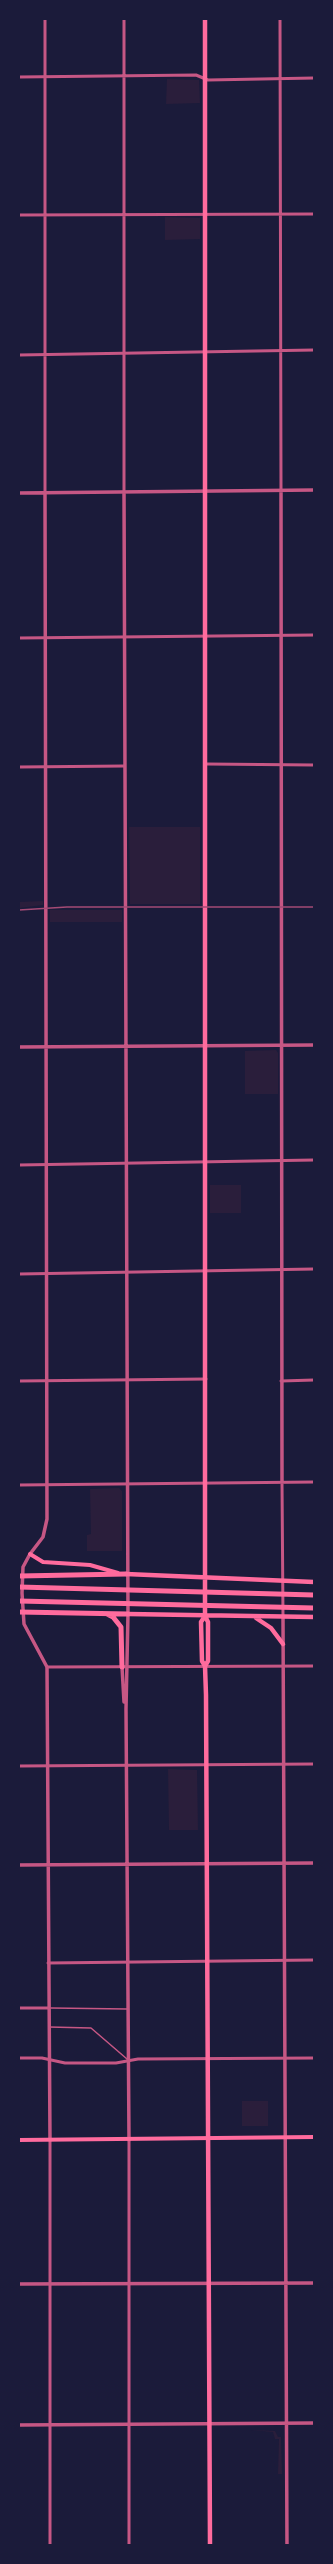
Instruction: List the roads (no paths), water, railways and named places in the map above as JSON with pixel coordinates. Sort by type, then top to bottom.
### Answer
[{"type":"highway","points":[[19,1576],[126,1574]]},
{"type":"highway","points":[[19,1587],[314,1595]]},
{"type":"highway","points":[[19,1601],[314,1608]]},
{"type":"highway","points":[[19,1612],[128,1614]]},
{"type":"highway","points":[[107,1614],[113,1617],[121,1627],[125,1666]]},
{"type":"main road","points":[[205,19],[206,1579],[205,1616],[201,1622],[202,1661],[205,1666],[207,1863],[210,2545]]},
{"type":"main road","points":[[30,1554],[43,1562],[90,1565],[126,1574],[206,1579],[314,1582]]},
{"type":"main road","points":[[128,1614],[283,1618],[314,1617]]},
{"type":"main road","points":[[254,1617],[271,1628],[282,1644]]},
{"type":"main road","points":[[19,2140],[314,2137]]},
{"type":"street","points":[[45,19],[45,766],[48,1165],[48,1485],[46,1531],[40,1543],[30,1554],[23,1567],[22,1580],[24,1624],[47,1666],[48,1963],[50,2060],[50,2545]]},
{"type":"street","points":[[124,19],[124,766],[127,1381],[126,1574],[128,1614],[125,1666],[128,1864],[130,2545]]},
{"type":"street","points":[[280,19],[281,1381],[287,2545]]},
{"type":"street","points":[[19,77],[205,77],[208,80],[314,78]]},
{"type":"street","points":[[19,215],[314,214]]},
{"type":"street","points":[[19,355],[314,350]]},
{"type":"street","points":[[19,493],[314,490]]},
{"type":"street","points":[[19,638],[314,635]]},
{"type":"street","points":[[206,764],[314,765]]},
{"type":"street","points":[[19,767],[124,766]]},
{"type":"street","points":[[19,1047],[205,1044],[314,1046]]},
{"type":"street","points":[[19,1165],[314,1160]]},
{"type":"street","points":[[19,1274],[197,1272],[206,1269],[314,1269]]},
{"type":"street","points":[[19,1381],[206,1379]]},
{"type":"street","points":[[281,1381],[314,1380]]},
{"type":"street","points":[[19,1485],[314,1482]]},
{"type":"street","points":[[47,1666],[314,1666]]},
{"type":"street","points":[[19,1766],[314,1764]]},
{"type":"street","points":[[19,1865],[314,1863]]},
{"type":"street","points":[[48,1963],[314,1960]]},
{"type":"street","points":[[19,2008],[49,2008]]},
{"type":"street","points":[[19,2058],[50,2060],[65,2064],[116,2063],[129,2060],[314,2058]]},
{"type":"street","points":[[19,2284],[314,2283]]},
{"type":"street","points":[[19,2425],[314,2423]]},
{"type":"lane","points":[[49,2008],[128,2009]]},
{"type":"lane","points":[[49,2027],[91,2028],[122,2057],[129,2060]]},
{"type":"railway","points":[[19,910],[67,907],[314,907]]}]
